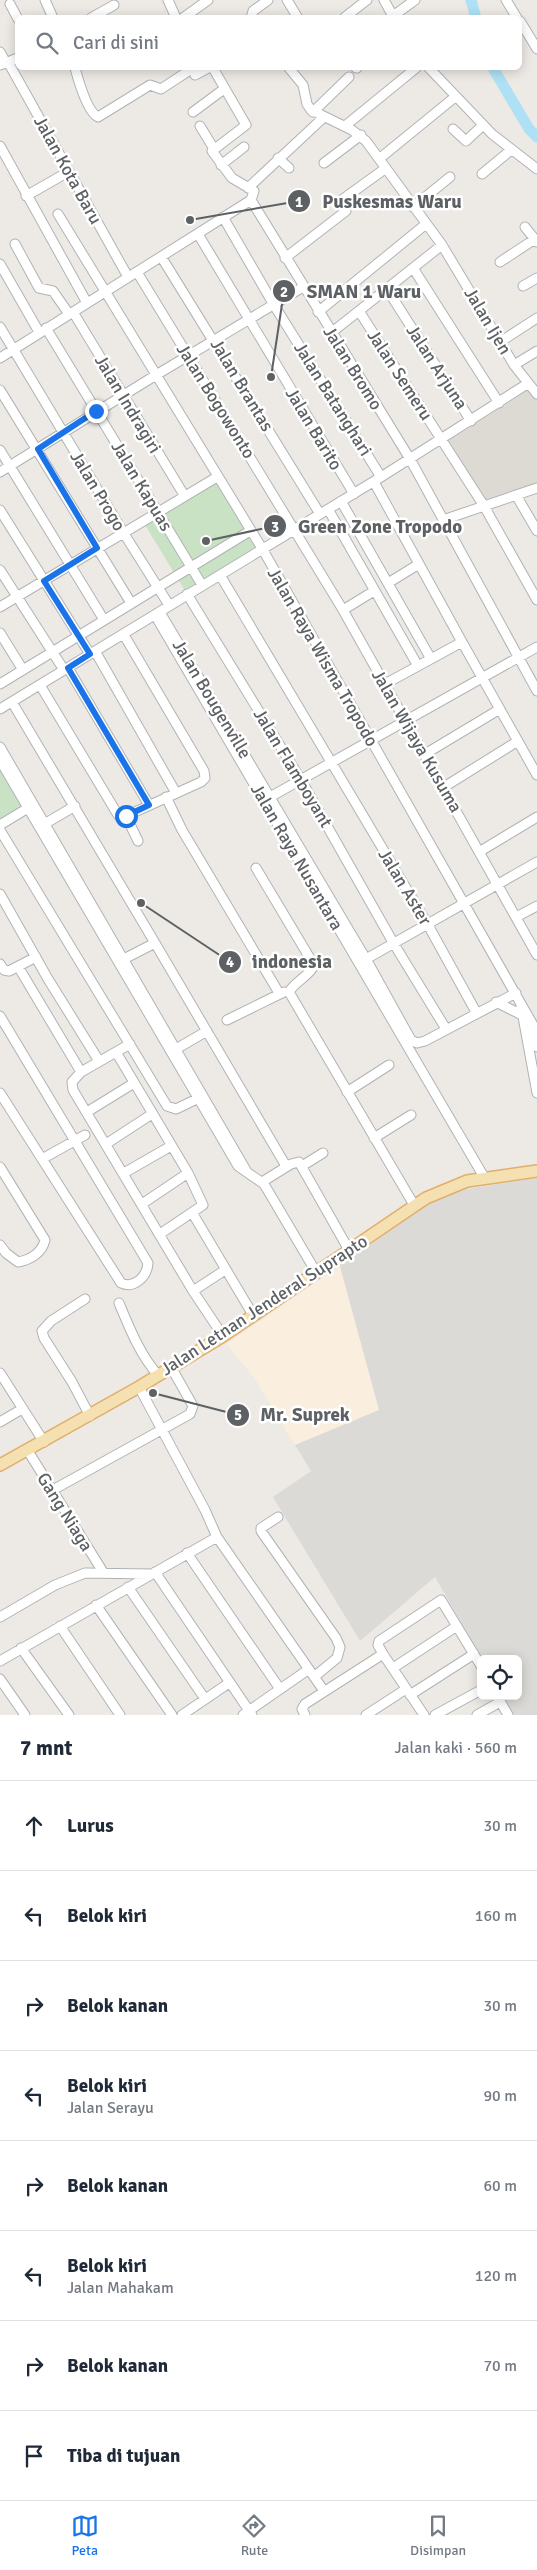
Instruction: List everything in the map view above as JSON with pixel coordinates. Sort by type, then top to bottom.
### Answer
[{"type":"main road","name":"Jalan Letnan Jenderal Suprapto","points":[[0,1465],[90,1416],[223,1336],[414,1204],[446,1188],[484,1177],[537,1171]]},
{"type":"street","points":[[45,0],[52,15]]},
{"type":"street","points":[[51,0],[58,15]]},
{"type":"street","points":[[168,0],[175,15]]},
{"type":"street","points":[[187,15],[208,0]]},
{"type":"street","points":[[252,15],[253,11],[268,0]]},
{"type":"street","points":[[287,0],[296,15]]},
{"type":"street","points":[[348,15],[367,0]]},
{"type":"street","points":[[384,0],[392,15]]},
{"type":"street","points":[[396,15],[415,0]]},
{"type":"street","points":[[506,0],[515,15]]},
{"type":"street","points":[[10,4],[16,15]]},
{"type":"street","points":[[96,15],[114,5]]},
{"type":"street","points":[[522,24],[537,49]]},
{"type":"street","name":"Jalan Kota Baru","points":[[0,52],[5,64],[128,277]]},
{"type":"street","points":[[76,70],[94,115],[98,117],[150,85],[161,89],[194,71]]},
{"type":"street","points":[[214,70],[246,125],[214,149]]},
{"type":"street","points":[[291,70],[303,85],[307,104],[313,112],[361,135],[324,163]]},
{"type":"street","points":[[345,126],[414,70]]},
{"type":"street","points":[[431,70],[483,125],[511,150],[537,169]]},
{"type":"street","points":[[313,112],[349,77]]},
{"type":"street","points":[[192,112],[224,89]]},
{"type":"street","points":[[380,159],[455,96]]},
{"type":"street","points":[[248,188],[324,117]]},
{"type":"street","points":[[453,129],[466,141],[483,125]]},
{"type":"street","points":[[0,358],[128,277],[162,258],[247,202],[254,193],[236,181],[221,165],[213,154],[214,149],[200,126]]},
{"type":"street","name":"Jalan Ijen","points":[[361,135],[442,245],[514,365],[527,384],[537,393]]},
{"type":"street","points":[[0,146],[87,303]]},
{"type":"street","points":[[221,165],[244,147]]},
{"type":"street","points":[[482,174],[511,150]]},
{"type":"street","points":[[278,158],[289,168]]},
{"type":"street","points":[[339,202],[386,168]]},
{"type":"street","points":[[26,196],[68,172]]},
{"type":"street","points":[[414,208],[450,177]]},
{"type":"street","name":"Jalan Bromo","points":[[247,202],[285,258],[410,459],[537,691]]},
{"type":"street","points":[[285,258],[346,211]]},
{"type":"street","name":"Jalan Raya Wisma Tropodo","points":[[58,214],[263,550],[537,1032]]},
{"type":"street","name":"Jalan Batanghari","points":[[223,217],[378,479],[420,564],[537,775]]},
{"type":"street","points":[[318,312],[426,224]]},
{"type":"street","points":[[500,262],[536,240],[525,227]]},
{"type":"street","name":"Jalan Barito","points":[[198,234],[354,494]]},
{"type":"street","name":"Jalan Indragiri","points":[[15,244],[39,288],[53,291],[71,313],[184,496]]},
{"type":"street","points":[[331,333],[442,245]]},
{"type":"street","name":"Jalan Brantas","points":[[162,258],[215,341],[320,514]]},
{"type":"street","name":"Jalan Kapuas","points":[[0,264],[97,411],[202,585]]},
{"type":"street","points":[[413,268],[499,403]]},
{"type":"street","name":"Jalan Bogowonto","points":[[137,272],[296,529]]},
{"type":"street","points":[[523,286],[537,278]]},
{"type":"street","points":[[0,472],[156,374],[215,341],[303,287]]},
{"type":"street","name":"Jalan Arjuna","points":[[387,289],[472,421]]},
{"type":"street","name":"Jalan Semeru","points":[[359,311],[484,506],[537,600]]},
{"type":"street","points":[[500,342],[537,318]]},
{"type":"street","name":"Jalan Progo","points":[[0,327],[122,532],[168,604]]},
{"type":"street","points":[[514,365],[537,351]]},
{"type":"street","points":[[0,709],[159,614],[168,604],[263,550],[354,494],[472,421],[527,384]]},
{"type":"street","points":[[0,390],[131,603]]},
{"type":"street","points":[[0,450],[104,620]]},
{"type":"street","points":[[0,607],[18,598],[122,532],[217,477]]},
{"type":"street","points":[[443,520],[537,488]]},
{"type":"street","points":[[516,495],[537,531]]},
{"type":"street","points":[[341,501],[431,659]]},
{"type":"street","points":[[328,509],[418,666]]},
{"type":"street","points":[[0,510],[78,635],[93,653],[176,793]]},
{"type":"street","name":"Jalan Wijaya Kusuma","points":[[296,529],[444,787],[537,955]]},
{"type":"street","points":[[0,684],[24,670],[50,651],[158,588],[250,531]]},
{"type":"street","points":[[388,583],[420,564]]},
{"type":"street","points":[[0,570],[50,651],[66,669],[149,805]]},
{"type":"street","name":"Jalan Aster","points":[[220,575],[428,925],[476,1012]]},
{"type":"street","points":[[343,610],[374,591]]},
{"type":"street","name":"Jalan Flamboyant","points":[[187,594],[301,780],[394,944],[446,1029]]},
{"type":"street","name":"Jalan Bougenville","points":[[159,614],[366,959],[407,1034],[415,1042],[421,1043],[446,1029]]},
{"type":"street","name":"Jalan Raya Nusantara","points":[[159,614],[484,1177]]},
{"type":"street","points":[[0,633],[24,670]]},
{"type":"street","points":[[122,816],[201,782],[205,773],[124,635]]},
{"type":"street","points":[[385,684],[462,642]]},
{"type":"street","points":[[270,797],[537,647]]},
{"type":"street","points":[[40,685],[138,841]]},
{"type":"street","points":[[12,702],[286,1166]]},
{"type":"street","points":[[425,754],[500,709]]},
{"type":"street","points":[[444,787],[518,741]]},
{"type":"street","points":[[0,747],[42,826],[200,1097],[249,1175],[262,1182],[316,1272]]},
{"type":"street","points":[[0,760],[28,808],[42,826]]},
{"type":"street","points":[[166,797],[182,830],[279,993]]},
{"type":"street","points":[[42,826],[75,806]]},
{"type":"street","points":[[0,825],[28,808]]},
{"type":"street","points":[[479,852],[537,817]]},
{"type":"street","points":[[0,830],[170,1108],[176,1109],[200,1097]]},
{"type":"street","points":[[366,959],[537,862]]},
{"type":"street","points":[[256,868],[314,965],[310,972],[293,985],[289,992]]},
{"type":"street","points":[[0,894],[99,1061]]},
{"type":"street","points":[[516,917],[537,906]]},
{"type":"street","points":[[121,961],[155,943]]},
{"type":"street","points":[[0,964],[7,971],[19,968],[36,957]]},
{"type":"street","points":[[121,961],[176,1049],[200,1097]]},
{"type":"street","points":[[19,968],[82,1072]]},
{"type":"street","points":[[227,1020],[258,1006],[279,993],[289,992]]},
{"type":"street","points":[[289,992],[414,1204]]},
{"type":"street","points":[[446,1029],[496,1002],[518,997],[537,1090]]},
{"type":"street","points":[[496,1002],[522,1015]]},
{"type":"street","points":[[0,1016],[148,1263],[144,1275],[137,1283],[121,1284],[0,1094]]},
{"type":"street","points":[[531,1021],[537,1047]]},
{"type":"street","points":[[176,1049],[207,1031]]},
{"type":"street","points":[[130,1044],[82,1072],[72,1082],[72,1086],[193,1291],[223,1336]]},
{"type":"street","points":[[116,1052],[188,1173],[203,1205],[193,1214],[160,1234]]},
{"type":"street","points":[[347,1092],[390,1065]]},
{"type":"street","points":[[87,1112],[134,1083]]},
{"type":"street","points":[[106,1144],[152,1114]]},
{"type":"street","points":[[374,1138],[411,1115]]},
{"type":"street","points":[[42,1159],[86,1135]]},
{"type":"street","points":[[124,1173],[171,1146]]},
{"type":"street","points":[[302,1166],[323,1153]]},
{"type":"street","points":[[262,1182],[296,1161],[302,1166],[349,1250]]},
{"type":"street","points":[[0,1167],[45,1240],[40,1251],[28,1259],[18,1262],[6,1253],[0,1244]]},
{"type":"street","points":[[142,1204],[188,1173]]},
{"type":"street","points":[[193,1214],[253,1315]]},
{"type":"street","points":[[193,1291],[225,1270]]},
{"type":"street","points":[[85,1299],[51,1321],[42,1331],[44,1338],[72,1382],[90,1416]]},
{"type":"street","points":[[119,1303],[128,1326],[158,1375]]},
{"type":"street","points":[[51,1491],[183,1419],[193,1410],[193,1406],[171,1367]]},
{"type":"street","points":[[0,1373],[44,1442]]},
{"type":"street","points":[[139,1387],[205,1510],[216,1537],[324,1691]]},
{"type":"street","points":[[0,1422],[22,1409]]},
{"type":"street","name":"Gang Niaga","points":[[28,1451],[51,1491],[103,1572]]},
{"type":"street","points":[[153,1573],[229,1683],[248,1714],[280,1689],[337,1658],[341,1651],[338,1640],[261,1531],[278,1517]]},
{"type":"street","points":[[0,1661],[216,1537]]},
{"type":"street","points":[[187,1552],[280,1689]]},
{"type":"street","points":[[0,1617],[69,1578],[85,1573],[153,1573]]},
{"type":"street","points":[[128,1587],[205,1700]]},
{"type":"street","points":[[424,1715],[382,1654],[378,1645],[379,1641],[441,1600],[477,1659]]},
{"type":"street","points":[[96,1605],[172,1715]]},
{"type":"street","points":[[60,1626],[120,1715]]},
{"type":"street","points":[[393,1668],[457,1626]]},
{"type":"street","points":[[21,1648],[69,1715]]},
{"type":"street","points":[[305,1715],[302,1708],[305,1704],[382,1654]]},
{"type":"street","points":[[366,1715],[474,1654]]},
{"type":"street","points":[[0,1679],[25,1715]]},
{"type":"street","points":[[182,1715],[229,1683]]},
{"type":"street","points":[[435,1715],[453,1711],[477,1693]]},
{"type":"street","points":[[477,1715],[498,1700]]},
{"type":"street","points":[[500,1700],[508,1715]]},
{"type":"shaded area","points":[[527,386],[537,395],[537,488],[484,505],[442,440]]},
{"type":"shaded area","points":[[537,1178],[537,1715],[514,1715],[505,1700],[522,1700],[522,1655],[480,1655],[435,1577],[360,1641],[273,1497],[311,1471],[295,1445],[379,1410],[340,1266],[440,1196],[460,1190]]},
{"type":"shaded area","points":[[340,1266],[379,1410],[295,1445],[255,1379],[227,1344]]},
{"type":"green space","points":[[217,477],[263,550],[187,594],[142,520]]},
{"type":"green space","points":[[0,760],[28,808],[0,825]]},
{"type":"waterway","points":[[471,0],[475,15]]},
{"type":"waterway","points":[[494,70],[529,129],[537,137]]},
{"type":"place","name":"Puskesmas Waru","points":[[190,220]]},
{"type":"place","name":"SMAN 1 Waru","points":[[271,377]]},
{"type":"place","name":"Green Zone Tropodo","points":[[206,541]]},
{"type":"place","name":"indonesia","points":[[141,903]]},
{"type":"place","name":"Mr. Suprek","points":[[153,1393]]},
{"type":"route","points":[[96,411],[38,449],[97,548],[44,581],[90,654],[68,668],[149,805],[126,816]]}]
